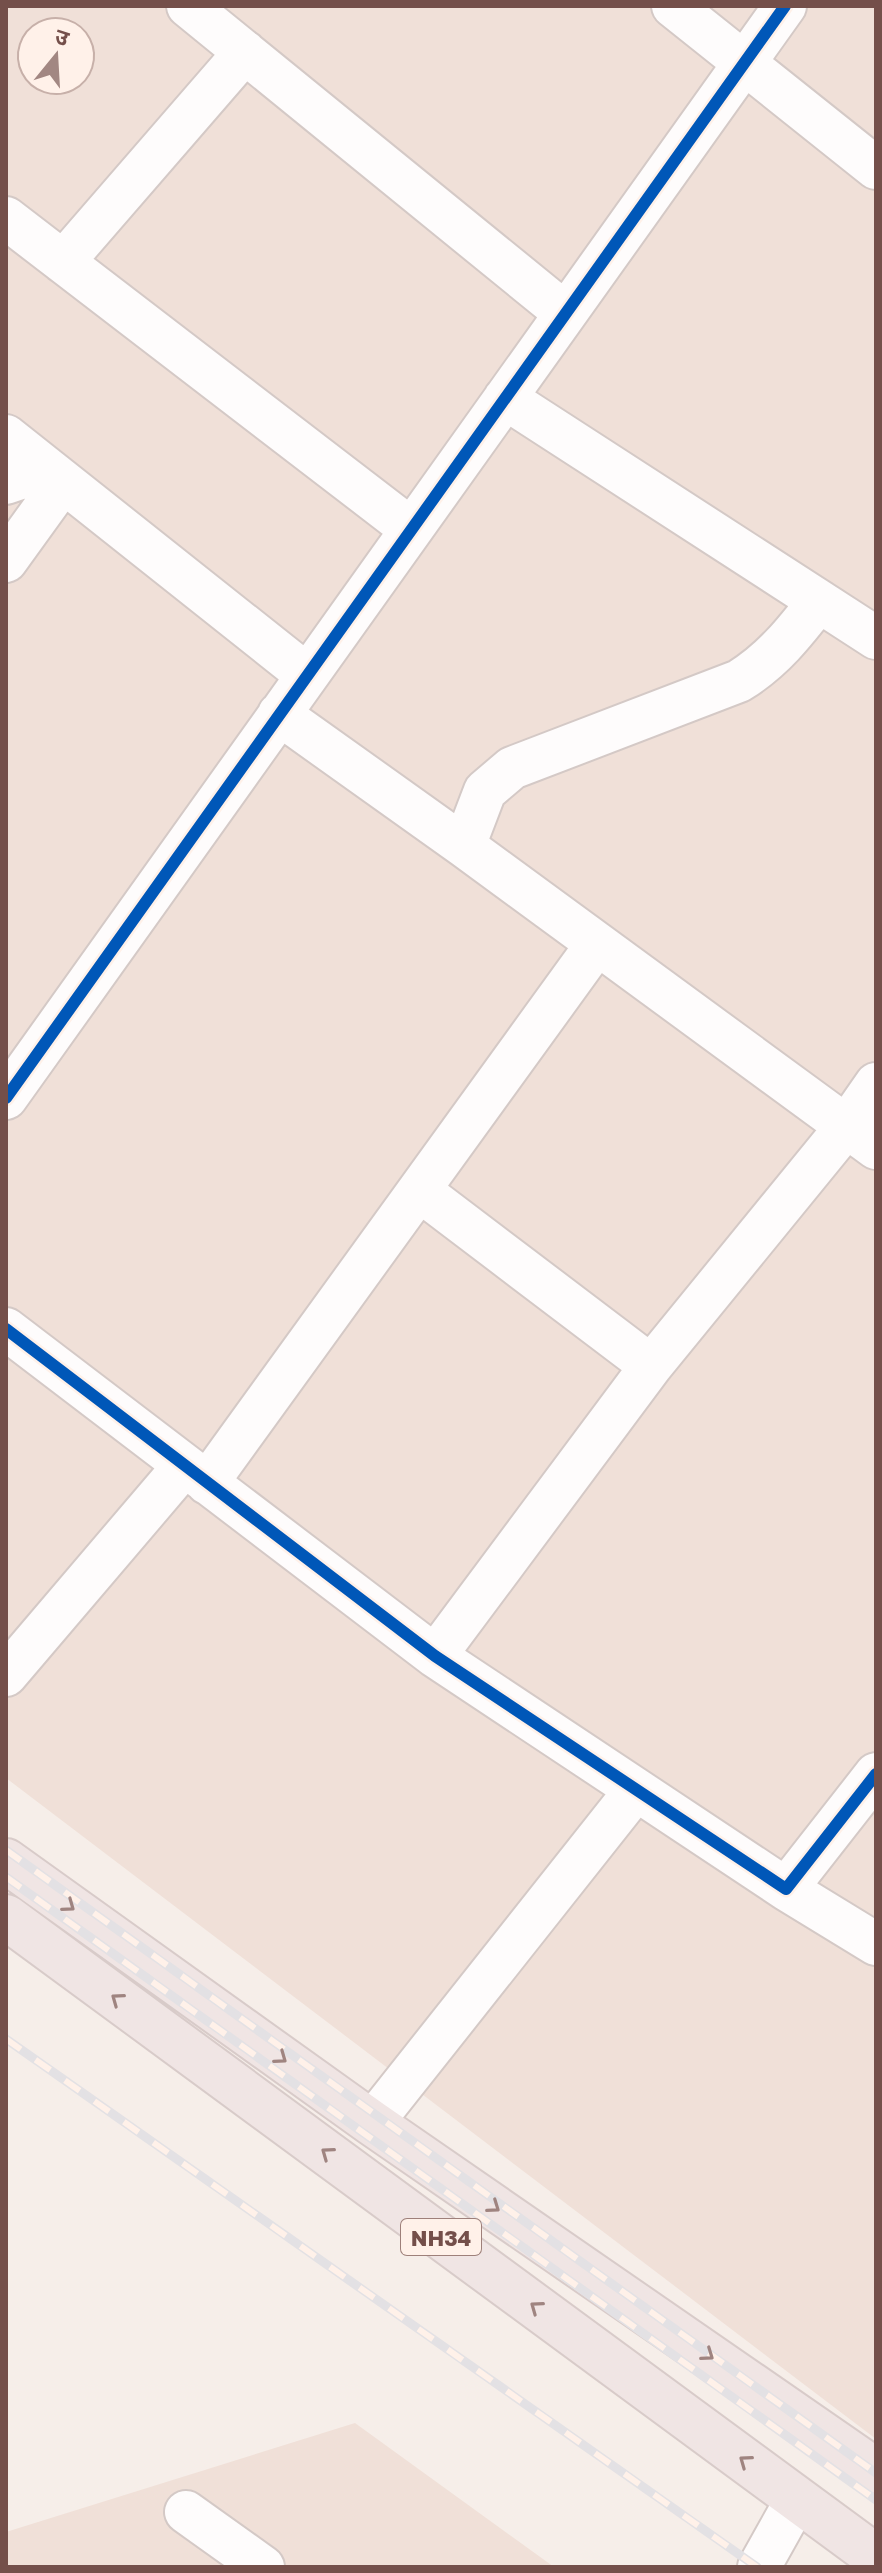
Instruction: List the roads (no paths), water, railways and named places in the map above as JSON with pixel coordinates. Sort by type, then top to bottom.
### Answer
[{"type":"highway","name":"NH34","points":[[6,1861],[372,2123],[876,2471]]},
{"type":"highway","name":"NH34","points":[[6,1917],[876,2557]]},
{"type":"street","points":[[188,6],[565,313]]},
{"type":"street","points":[[673,6],[876,168]]},
{"type":"street","points":[[6,1098],[785,6]]},
{"type":"street","points":[[63,262],[245,52]]},
{"type":"street","points":[[6,218],[411,529]]},
{"type":"street","points":[[505,398],[876,638]]},
{"type":"street","points":[[6,436],[307,675]]},
{"type":"street","points":[[6,483],[55,475]]},
{"type":"street","points":[[6,561],[55,475]]},
{"type":"street","points":[[464,846],[485,791],[512,768],[739,681],[758,670],[787,642],[819,601]]},
{"type":"street","points":[[279,714],[861,1138]]},
{"type":"street","points":[[6,1675],[196,1474],[419,1190],[597,944]]},
{"type":"street","points":[[435,1656],[651,1366],[861,1138],[876,1084]]},
{"type":"street","points":[[419,1190],[651,1366]]},
{"type":"street","points":[[6,1329],[435,1656],[635,1791],[876,1944]]},
{"type":"street","points":[[786,1889],[876,1774]]},
{"type":"street","points":[[372,2123],[635,1791]]},
{"type":"street","points":[[759,2567],[797,2499]]},
{"type":"street","points":[[186,2512],[263,2567]]},
{"type":"railway","points":[[6,1850],[876,2473]]},
{"type":"railway","points":[[6,1877],[876,2500]]},
{"type":"railway","points":[[6,2039],[757,2567]]}]
